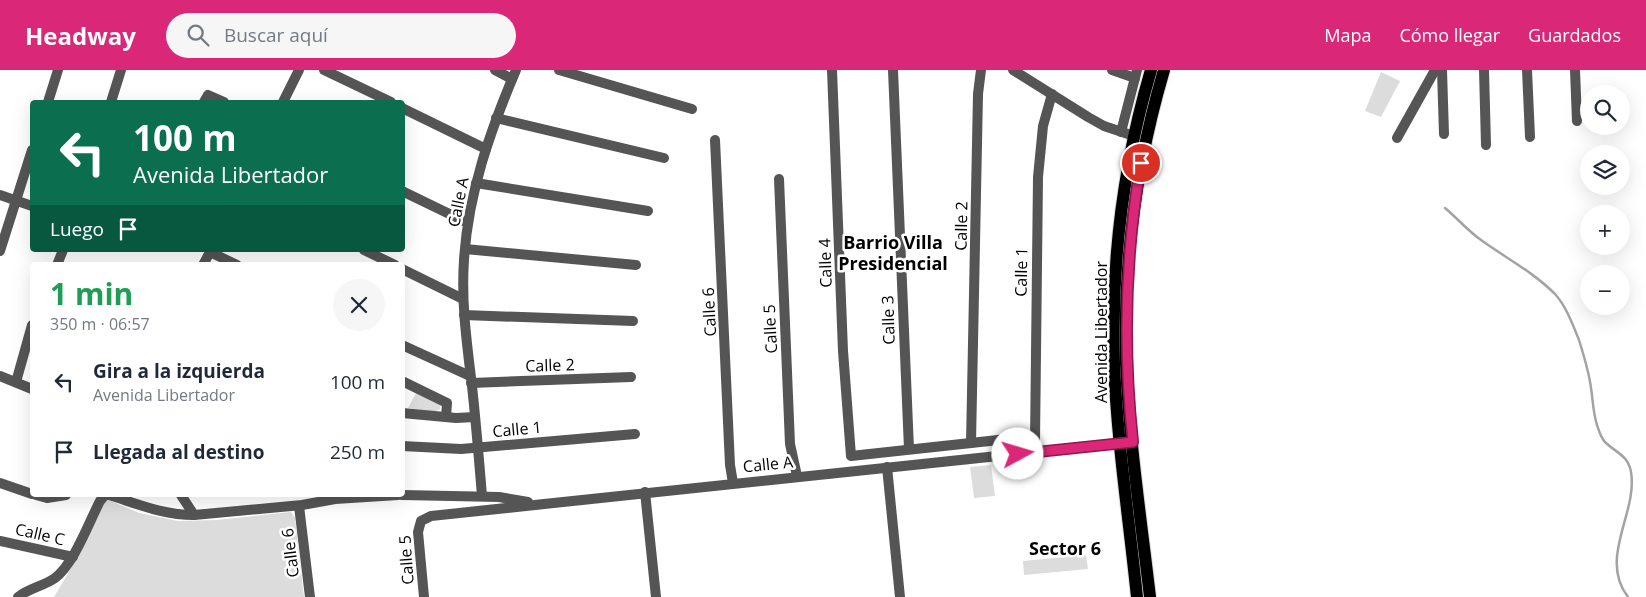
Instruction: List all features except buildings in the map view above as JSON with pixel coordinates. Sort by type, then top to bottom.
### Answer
[{"type":"main road","name":"Avenida Libertador","points":[[1150,597],[1114,364],[1114,295],[1119,230],[1134,136],[1151,70]]},
{"type":"main road","name":"Avenida Libertador","points":[[1137,597],[1127,443],[1126,318],[1129,255],[1141,163],[1164,70]]},
{"type":"street","points":[[49,100],[58,70]]},
{"type":"street","points":[[112,100],[121,70]]},
{"type":"street","points":[[284,100],[299,70]]},
{"type":"street","points":[[324,70],[387,100]]},
{"type":"street","points":[[495,70],[514,74]]},
{"type":"street","points":[[559,70],[692,110]]},
{"type":"street","name":"Calle 4","points":[[832,70],[843,351],[851,456],[878,453]]},
{"type":"street","name":"Calle 3","points":[[893,70],[909,449]]},
{"type":"street","name":"Calle 2","points":[[971,443],[980,70]]},
{"type":"street","points":[[1013,70],[1104,126],[1134,136]]},
{"type":"street","points":[[1112,70],[1136,74],[1121,132]]},
{"type":"street","points":[[1396,138],[1435,70]]},
{"type":"street","points":[[1442,70],[1444,134]]},
{"type":"street","points":[[1484,70],[1486,145]]},
{"type":"street","points":[[1527,70],[1530,137]]},
{"type":"street","points":[[1575,70],[1577,120]]},
{"type":"street","name":"Calle A","points":[[482,496],[464,315],[465,249],[476,183],[496,118],[514,74]]},
{"type":"street","name":"Calle 1","points":[[1035,452],[1038,177],[1043,126],[1052,94]]},
{"type":"street","points":[[405,109],[486,149]]},
{"type":"street","points":[[496,118],[664,158]]},
{"type":"street","name":"Calle 6","points":[[715,140],[730,465],[733,483]]},
{"type":"street","points":[[0,252],[30,156]]},
{"type":"street","name":"Calle 5","points":[[780,179],[783,301],[790,444],[797,476]]},
{"type":"street","points":[[476,183],[648,211]]},
{"type":"street","points":[[405,192],[468,223]]},
{"type":"street","points":[[0,195],[30,205]]},
{"type":"street","points":[[465,249],[636,266]]},
{"type":"street","points":[[212,252],[231,262]]},
{"type":"street","points":[[368,252],[389,262]]},
{"type":"street","points":[[405,270],[463,299]]},
{"type":"street","points":[[464,315],[633,321]]},
{"type":"street","points":[[16,382],[30,333]]},
{"type":"street","name":"Calle 2","points":[[405,347],[471,380],[630,377]]},
{"type":"street","points":[[0,376],[30,388]]},
{"type":"street","points":[[405,382],[447,403],[446,417]]},
{"type":"street","points":[[405,413],[446,417],[475,417]]},
{"type":"street","name":"Calle 1","points":[[405,446],[439,449],[478,448],[635,434]]},
{"type":"street","points":[[900,597],[883,468],[878,453],[1035,436]]},
{"type":"street","name":"Calle A","points":[[421,521],[431,516],[536,504],[1127,443]]},
{"type":"street","points":[[933,447],[934,462]]},
{"type":"street","points":[[0,483],[30,493]]},
{"type":"street","points":[[645,492],[656,597]]},
{"type":"street","points":[[405,495],[514,498],[536,504]]},
{"type":"street","points":[[18,597],[24,592],[54,579],[66,568],[103,497]]},
{"type":"street","points":[[116,497],[155,511],[180,515],[299,506],[335,499],[366,497]]},
{"type":"street","points":[[182,497],[194,515]]},
{"type":"street","name":"Calle 6","points":[[299,506],[310,597]]},
{"type":"street","name":"Calle 5","points":[[421,521],[418,540],[424,597]]},
{"type":"street","name":"Calle C","points":[[0,540],[73,557]]},
{"type":"shaded area","points":[[1381,72],[1400,81],[1381,117],[1365,111]]},
{"type":"shaded area","points":[[416,393],[440,405],[440,409],[434,412],[408,408]]},
{"type":"shaded area","points":[[991,465],[995,496],[974,498],[970,467]]},
{"type":"shaded area","points":[[106,499],[139,513],[178,521],[217,520],[291,512],[295,518],[304,597],[54,597]]},
{"type":"shaded area","points":[[1086,555],[1088,569],[1024,575],[1023,561]]},
{"type":"waterway","points":[[1445,208],[1490,247],[1547,286],[1563,304],[1569,316],[1586,364],[1600,434],[1605,442],[1624,458],[1631,472],[1632,488],[1621,535],[1617,567],[1620,582],[1628,597]]},
{"type":"district","name":"Barrio Villa Presidencial","points":[[893,253]]},
{"type":"district","name":"Sector 6","points":[[1065,549]]},
{"type":"route","points":[[1018,454],[1133,442],[1126,363],[1126,318],[1131,231],[1141,163]]}]
